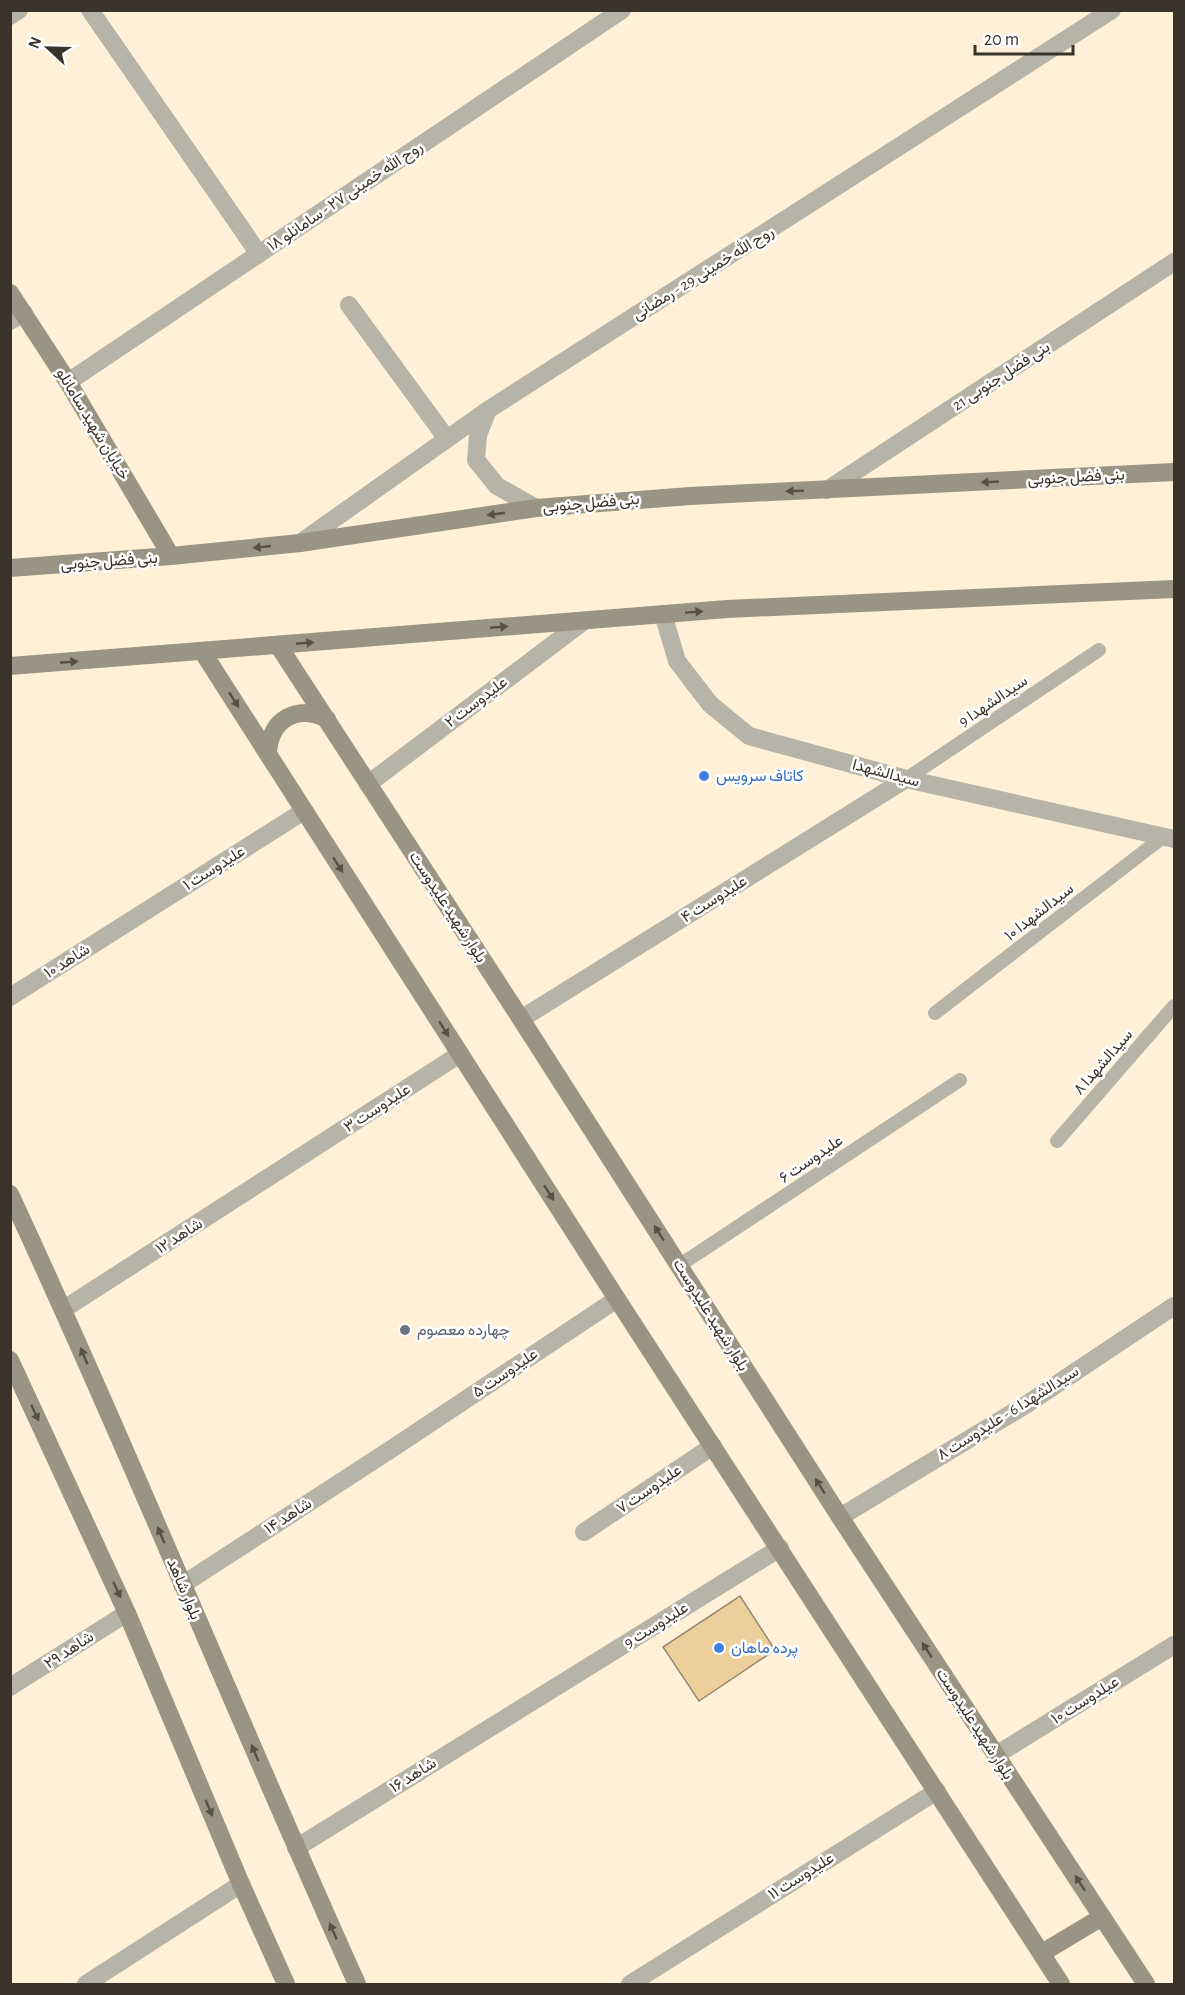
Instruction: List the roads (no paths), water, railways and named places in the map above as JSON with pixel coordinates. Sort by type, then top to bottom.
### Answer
[{"type":"main road","name":"خیابان شهید سامانلو","points":[[10,293],[17,317],[68,382],[171,556]]},
{"type":"main road","name":"بنی فضل جنوبی","points":[[10,568],[171,556],[300,543],[536,508],[690,496],[1174,472]]},
{"type":"main road","points":[[10,666],[727,609],[1174,590]]},
{"type":"main road","name":"بلوار شهید علیدوست","points":[[278,645],[522,1019],[840,1517],[1146,1984]]},
{"type":"main road","points":[[202,651],[617,1299],[1062,1984]]},
{"type":"main road","points":[[268,753],[268,741],[274,729],[287,718],[304,712],[327,719]]},
{"type":"main road","name":"بلوار شاهد","points":[[10,1194],[64,1310],[357,1984]]},
{"type":"main road","points":[[10,1360],[127,1613],[241,1884],[286,1984]]},
{"type":"main road","points":[[1041,1953],[1102,1917]]},
{"type":"street","points":[[10,16],[19,10]]},
{"type":"street","points":[[90,10],[259,254]]},
{"type":"street","name":"روح الله خمینی ۲۷ - سامانلو ۱۸","points":[[68,382],[622,10]]},
{"type":"street","name":"روح الله خمینی 29 - رمضانی","points":[[300,543],[488,410],[1112,10]]},
{"type":"street","name":"بنی فضل جنوبی 21","points":[[826,490],[1174,262]]},
{"type":"street","points":[[348,305],[447,440]]},
{"type":"street","points":[[488,410],[478,435],[476,460],[497,486],[536,508]]},
{"type":"street","name":"سیدالشهدا","points":[[663,614],[678,661],[710,704],[749,735],[906,779],[1169,838]]},
{"type":"street","name":"علیدوست ۲","points":[[368,784],[584,621]]},
{"type":"street","name":"علیدوست ۴","points":[[522,1019],[906,779]]},
{"type":"street","name":"علیدوست ۱","points":[[124,925],[304,811]]},
{"type":"street","name":"شاهد ۱۰","points":[[10,997],[124,925]]},
{"type":"street","name":"علیدوست ۳","points":[[294,1162],[460,1054]]},
{"type":"street","name":"شاهد ۱۲","points":[[64,1310],[294,1162]]},
{"type":"street","name":"علیدوست ۵","points":[[393,1448],[617,1299]]},
{"type":"street","name":"سیدالشهدا 6 - علیدوست ۸","points":[[840,1517],[1027,1404],[1174,1305]]},
{"type":"street","name":"علیدوست ۷","points":[[584,1532],[713,1446]]},
{"type":"street","name":"شاهد ۱۴","points":[[182,1585],[393,1448]]},
{"type":"street","name":"علیدوست 9","points":[[531,1703],[780,1548]]},
{"type":"street","name":"شاهد ۲۹","points":[[10,1687],[127,1613]]},
{"type":"street","name":"عیلدوست ۱۰","points":[[996,1755],[1174,1645]]},
{"type":"street","name":"شاهد ۱۶","points":[[296,1848],[531,1703]]},
{"type":"street","name":"علیدوست ۱۱","points":[[630,1984],[937,1791]]},
{"type":"street","points":[[86,1984],[241,1884]]},
{"type":"lane","name":"سیدالشهدا 9","points":[[906,779],[1099,650]]},
{"type":"lane","name":"سیدالشهدا ۱۰","points":[[935,1013],[1169,838]]},
{"type":"lane","name":"سیدالشهدا ۸","points":[[1057,1141],[1174,1006]]},
{"type":"lane","name":"علیدوست ۶","points":[[680,1265],[960,1080]]},
{"type":"place","name":"کاتاف سرویس","points":[[704,776]]},
{"type":"place","name":"چهارده معصوم","points":[[405,1330]]},
{"type":"place","name":"پرده ماهان","points":[[719,1648]]}]
